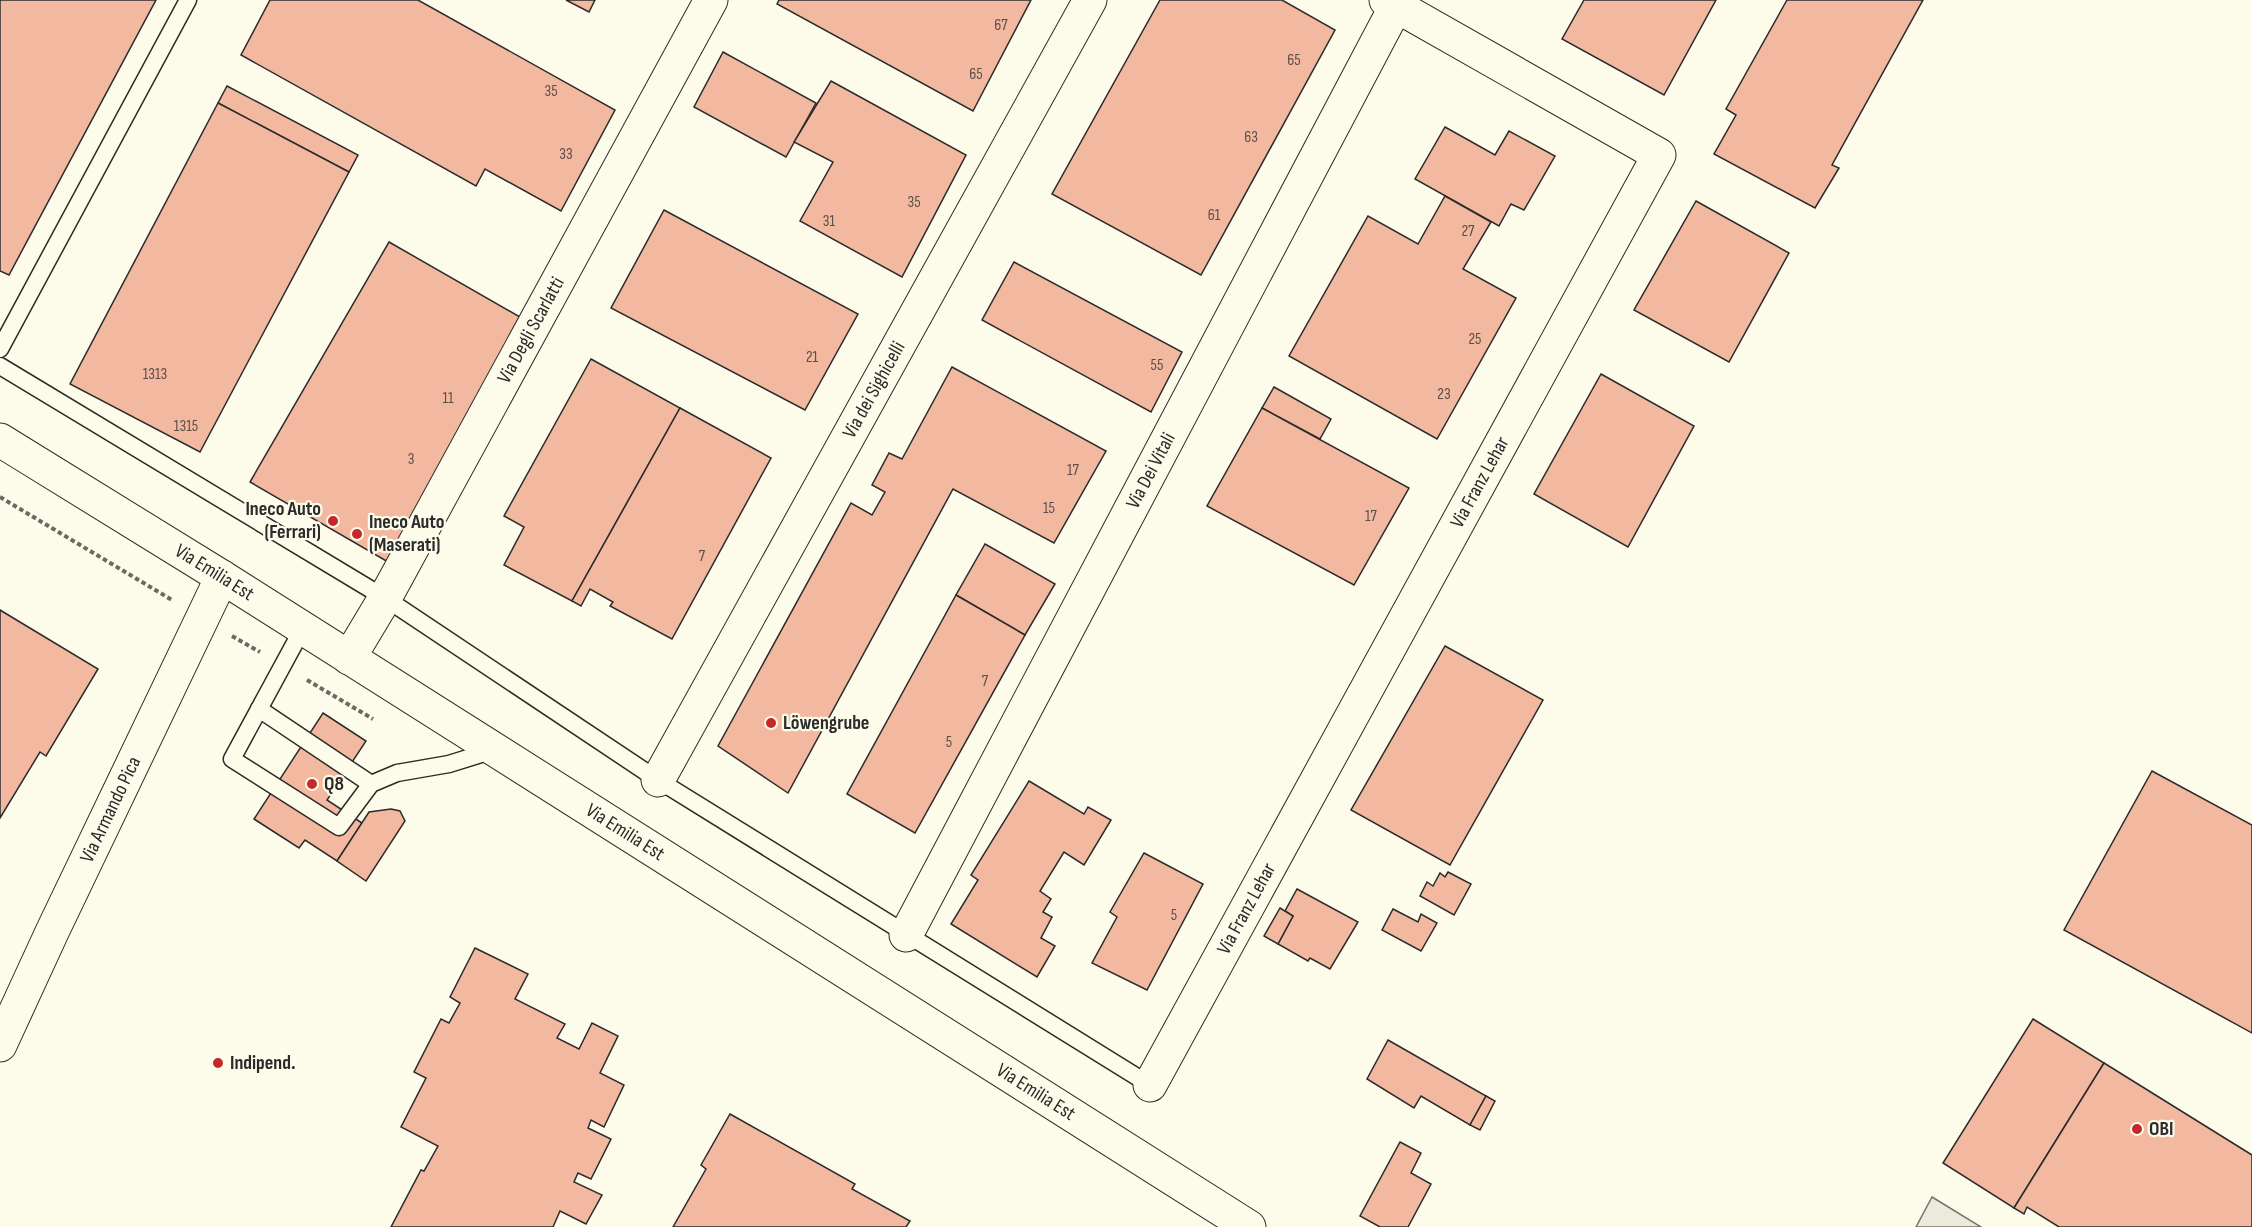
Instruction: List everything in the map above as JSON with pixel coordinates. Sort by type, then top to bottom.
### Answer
[{"type":"street","name":"Via Degli Scarlatti","points":[[350,658],[385,598],[711,0]]},
{"type":"street","name":"Via dei Sighicelli","points":[[657,780],[1090,0]]},
{"type":"street","name":"Via Dei Vitali","points":[[906,935],[1391,3]]},
{"type":"street","name":"Via Franz Lehar","points":[[1150,1084],[1659,155],[1391,3]]},
{"type":"street","name":"Via Emilia Est","points":[[0,440],[303,628],[1249,1227]]},
{"type":"street","name":"Via Armando Pica","points":[[0,1045],[222,577]]},
{"type":"lane","points":[[0,349],[6,320],[188,0]]},
{"type":"lane","points":[[0,366],[385,598],[657,780],[1150,1084]]},
{"type":"lane","points":[[303,628],[232,759],[339,827],[371,784],[397,773],[450,764],[495,750]]},
{"type":"lane","points":[[259,709],[371,784]]},
{"type":"shaded area","points":[[1932,1197],[1981,1227],[1916,1227]]},
{"type":"building","points":[[0,0],[156,0],[9,275],[0,271]]},
{"type":"building","points":[[270,0],[418,0],[615,110],[561,211],[485,169],[476,186],[241,55]]},
{"type":"building","points":[[566,0],[595,0],[589,12]]},
{"type":"building","points":[[779,0],[1031,0],[973,111],[777,4]]},
{"type":"building","points":[[1160,0],[1282,0],[1335,30],[1201,275],[1052,194]]},
{"type":"building","points":[[1584,0],[1716,0],[1664,95],[1562,39]]},
{"type":"building","points":[[1787,0],[1923,0],[1832,165],[1839,168],[1815,208],[1714,154],[1736,115],[1726,109]]},
{"type":"building","points":[[723,52],[816,103],[786,157],[694,107]]},
{"type":"building","points":[[831,81],[966,155],[902,277],[800,221],[833,162],[794,142]]},
{"type":"building","points":[[227,86],[358,155],[349,172],[218,103]]},
{"type":"building","points":[[218,103],[349,172],[200,452],[70,384]]},
{"type":"building","points":[[1445,127],[1495,155],[1509,131],[1555,156],[1524,210],[1511,204],[1499,226],[1415,179]]},
{"type":"building","points":[[1445,196],[1491,222],[1463,269],[1516,298],[1437,439],[1289,356],[1368,216],[1418,244]]},
{"type":"building","points":[[1696,201],[1789,253],[1729,362],[1634,310]]},
{"type":"building","points":[[664,210],[858,314],[805,410],[611,308]]},
{"type":"building","points":[[389,242],[527,321],[388,562],[250,482]]},
{"type":"building","points":[[1014,262],[1182,352],[1151,412],[982,320]]},
{"type":"building","points":[[591,359],[680,408],[572,601],[504,565],[524,527],[504,516]]},
{"type":"building","points":[[952,367],[1106,451],[1054,543],[953,489],[788,793],[718,746],[851,503],[872,515],[885,492],[872,485],[889,453],[902,459]]},
{"type":"building","points":[[1601,374],[1694,426],[1628,547],[1534,494]]},
{"type":"building","points":[[1274,387],[1331,419],[1320,439],[1262,408]]},
{"type":"building","points":[[680,408],[771,458],[672,639],[610,606],[613,602],[590,589],[581,606],[572,601]]},
{"type":"building","points":[[1262,408],[1409,488],[1354,585],[1207,506]]},
{"type":"building","points":[[985,544],[1055,584],[1025,635],[956,595]]},
{"type":"building","points":[[956,595],[1025,635],[915,833],[847,794]]},
{"type":"building","points":[[0,610],[98,669],[46,756],[40,752],[0,818]]},
{"type":"building","points":[[1445,646],[1543,700],[1450,865],[1351,810]]},
{"type":"building","points":[[323,713],[366,741],[327,800],[362,823],[337,861],[305,840],[299,848],[254,819]]},
{"type":"building","points":[[2152,771],[2252,825],[2252,1033],[2064,930]]},
{"type":"building","points":[[1029,781],[1084,814],[1088,807],[1111,820],[1084,865],[1064,852],[1040,891],[1051,899],[1043,912],[1052,917],[1041,938],[1055,946],[1037,977],[951,924],[978,880],[971,875]]},
{"type":"building","points":[[391,809],[400,811],[405,821],[366,881],[337,861],[369,812]]},
{"type":"building","points":[[1144,853],[1203,884],[1147,990],[1092,963],[1117,917],[1110,912]]},
{"type":"building","points":[[1448,872],[1471,884],[1454,915],[1420,896],[1427,882],[1433,886],[1440,873],[1445,877]]},
{"type":"building","points":[[1297,889],[1358,922],[1330,969],[1310,958],[1308,961],[1278,944],[1293,916],[1285,911]]},
{"type":"building","points":[[1280,908],[1293,916],[1278,944],[1264,936]]},
{"type":"building","points":[[1393,909],[1418,922],[1421,914],[1437,923],[1421,951],[1382,930]]},
{"type":"building","points":[[475,948],[528,974],[515,999],[565,1024],[557,1038],[579,1049],[592,1023],[618,1036],[600,1073],[624,1085],[604,1127],[591,1120],[588,1128],[611,1139],[591,1179],[578,1173],[574,1182],[602,1195],[586,1224],[560,1211],[553,1227],[391,1227],[421,1170],[424,1171],[438,1146],[401,1127],[426,1078],[414,1072],[441,1019],[449,1023],[460,1003],[450,997]]},
{"type":"building","points":[[2033,1019],[2104,1063],[2014,1208],[1943,1163]]},
{"type":"building","points":[[1388,1040],[1486,1096],[1470,1125],[1421,1096],[1414,1108],[1367,1079]]},
{"type":"building","name":"OBI","points":[[2104,1063],[2252,1155],[2252,1227],[2059,1227],[2027,1207],[2024,1214],[2014,1208]]},
{"type":"building","points":[[1486,1096],[1495,1101],[1480,1130],[1470,1125]]},
{"type":"building","points":[[730,1114],[855,1184],[852,1189],[910,1221],[906,1227],[673,1227],[706,1169],[701,1165]]},
{"type":"building","points":[[1400,1142],[1421,1153],[1411,1173],[1431,1184],[1408,1227],[1380,1227],[1360,1216]]},
{"type":"place","name":"Ineco Auto (Ferrari)","points":[[333,521]]},
{"type":"place","name":"Ineco Auto (Maserati)","points":[[357,534]]},
{"type":"place","name":"Löwengrube","points":[[771,723]]},
{"type":"place","name":"Q8","points":[[312,784]]},
{"type":"place","name":"Indipend.","points":[[218,1063]]},
{"type":"place","name":"OBI","points":[[2137,1129]]}]
